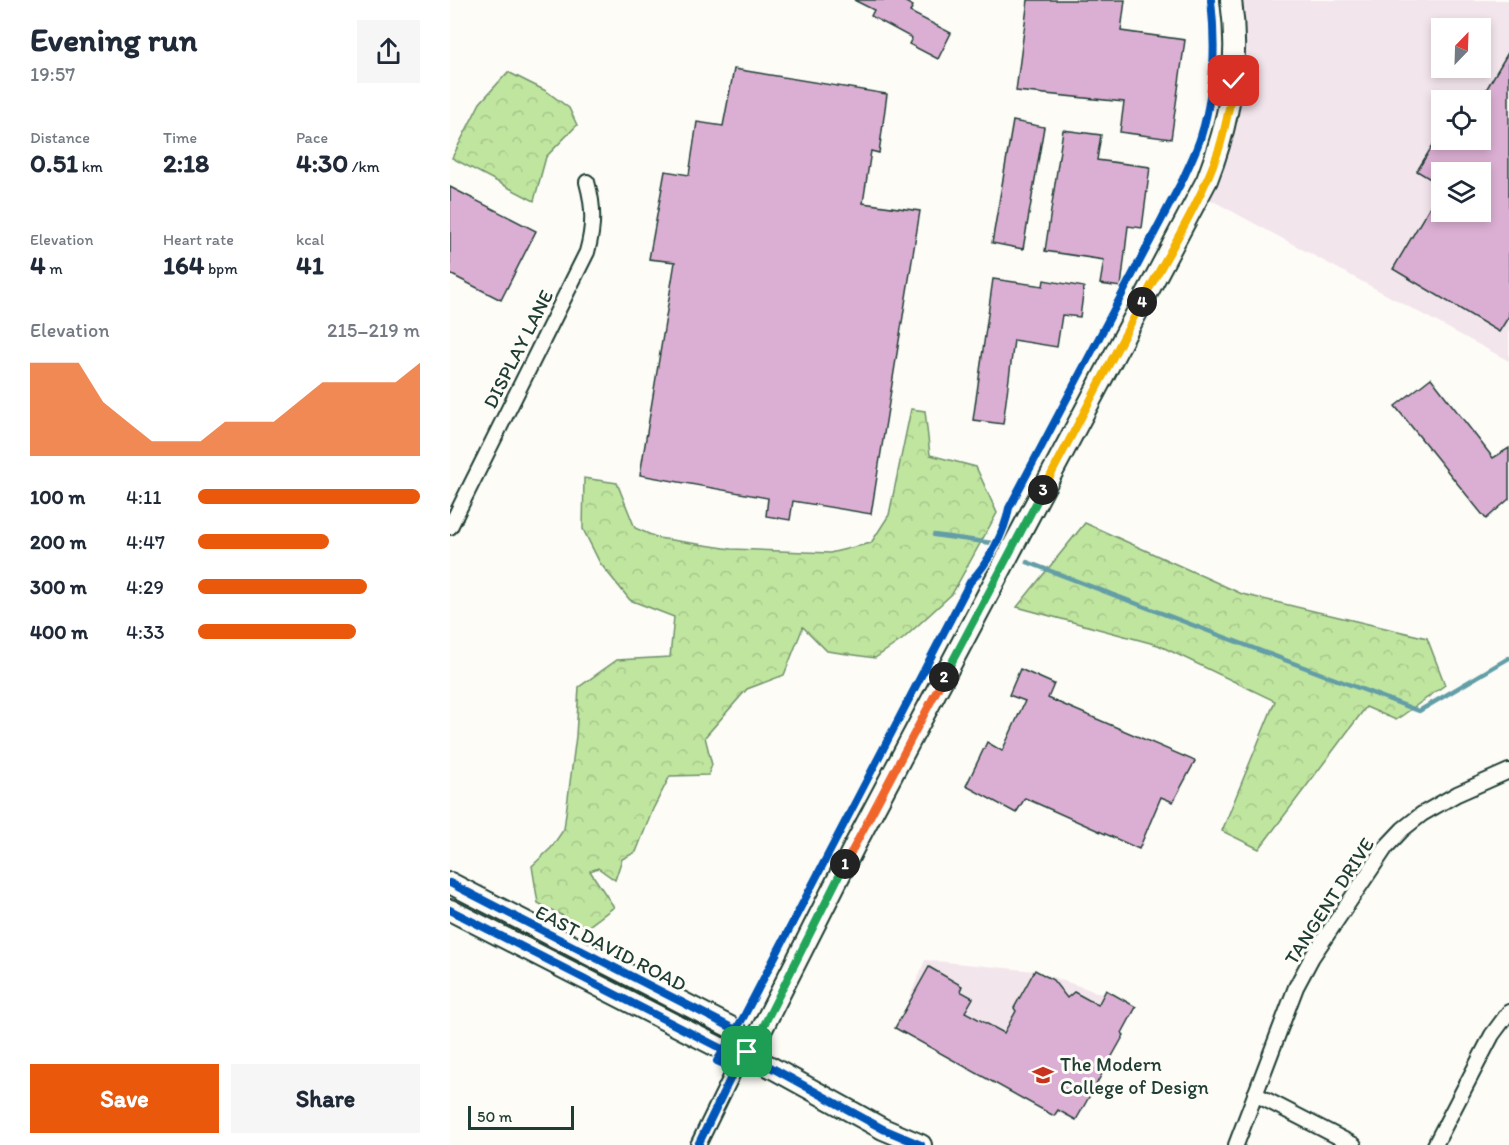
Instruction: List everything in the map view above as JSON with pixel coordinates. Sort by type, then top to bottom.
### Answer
[{"type":"street","points":[[698,1145],[735,1069],[762,1029],[855,843],[1207,180],[1228,118],[1234,81],[1235,54],[1231,0]]},
{"type":"street","name":"DISPLAY LANE","points":[[450,526],[587,252],[594,216],[587,182]]},
{"type":"street","name":"TANGENT DRIVE","points":[[1236,1145],[1296,987],[1312,957],[1386,847],[1422,814],[1457,794],[1509,771]]},
{"type":"street","name":"EAST DAVID ROAD","points":[[450,883],[736,1030],[747,1052]]},
{"type":"street","name":"EAST DAVID ROAD","points":[[450,910],[724,1050],[747,1052],[883,1129],[898,1141],[921,1145]]},
{"type":"street","points":[[1435,1145],[1492,1035],[1509,1012]]},
{"type":"street","points":[[1255,1094],[1354,1145]]},
{"type":"shaded area","points":[[1231,0],[1509,0],[1509,361],[1200,194],[1219,149]]},
{"type":"shaded area","name":"The Modern College of Design","points":[[925,960],[1035,971],[1137,1006],[1075,1121],[897,1029]]},
{"type":"green space","points":[[508,72],[546,91],[569,108],[577,125],[546,157],[534,201],[452,158],[480,103]]},
{"type":"green space","points":[[911,409],[925,411],[930,455],[976,467],[997,513],[952,594],[903,639],[875,658],[827,651],[803,627],[784,675],[747,689],[705,737],[712,765],[708,775],[670,776],[653,809],[636,852],[622,859],[615,880],[598,868],[590,871],[614,907],[586,928],[538,903],[532,866],[551,848],[564,829],[576,736],[579,687],[617,660],[670,657],[674,617],[630,600],[600,563],[583,529],[584,478],[617,483],[635,528],[658,538],[731,549],[830,553],[871,543],[889,515]]},
{"type":"green space","points":[[1085,523],[1242,594],[1427,638],[1445,685],[1396,720],[1366,707],[1259,849],[1222,831],[1275,701],[1158,645],[1017,607]]},
{"type":"building","points":[[854,0],[902,0],[913,6],[910,12],[951,33],[938,59],[909,44],[912,38],[871,16],[874,10]]},
{"type":"building","points":[[1028,0],[1125,0],[1121,31],[1185,40],[1171,139],[1120,132],[1124,102],[1016,91]]},
{"type":"building","points":[[1509,51],[1509,316],[1499,332],[1393,269],[1431,205],[1431,222],[1491,222],[1491,162],[1431,162],[1431,179],[1417,171],[1431,148],[1431,150],[1491,150],[1491,90],[1486,90]]},
{"type":"building","points":[[734,69],[887,94],[879,153],[871,151],[863,203],[920,211],[871,514],[793,501],[790,520],[766,516],[768,498],[640,475],[675,262],[649,259],[665,171],[689,175],[697,122],[723,126]]},
{"type":"building","points":[[1013,121],[1044,127],[1023,249],[992,243]]},
{"type":"building","points":[[1063,130],[1101,135],[1097,160],[1150,167],[1142,228],[1128,226],[1121,287],[1100,284],[1104,260],[1045,251]]},
{"type":"building","points":[[450,187],[536,231],[501,300],[450,274]]},
{"type":"building","points":[[993,279],[1043,286],[1044,280],[1084,287],[1080,317],[1062,315],[1057,347],[1014,340],[1003,424],[973,420]]},
{"type":"building","points":[[1431,378],[1493,458],[1509,448],[1509,499],[1486,519],[1395,406]]},
{"type":"building","points":[[1020,669],[1054,684],[1048,698],[1195,761],[1173,802],[1161,797],[1139,849],[1025,798],[1016,813],[966,786],[987,742],[1002,751],[1025,701],[1009,695]]},
{"type":"building","name":"The Modern College of Design","points":[[929,967],[962,986],[960,991],[973,998],[965,1012],[1004,1033],[1016,1011],[1014,1008],[1035,970],[1053,980],[1067,998],[1074,992],[1098,1005],[1106,990],[1136,1007],[1122,1033],[1124,1035],[1076,1120],[1058,1110],[1054,1116],[895,1028]]},
{"type":"waterway","points":[[934,535],[992,543]]},
{"type":"waterway","points":[[1027,562],[1419,711],[1509,658]]},
{"type":"cycle path","points":[[698,1145],[735,1069],[717,1061],[743,1018],[970,582],[983,567],[994,548],[1004,527],[1009,508],[1193,157],[1206,119],[1212,85],[1214,34],[1211,0]]},
{"type":"cycle path","points":[[450,883],[736,1030],[747,1052],[765,1064],[883,1129],[921,1145]]},
{"type":"cycle path","points":[[450,910],[724,1050],[731,1050]]},
{"type":"place","name":"The Modern College of Design","points":[[1043,1075]]},
{"type":"route","points":[[747,1052],[762,1029],[855,843],[1207,180],[1228,118],[1234,81]]}]
